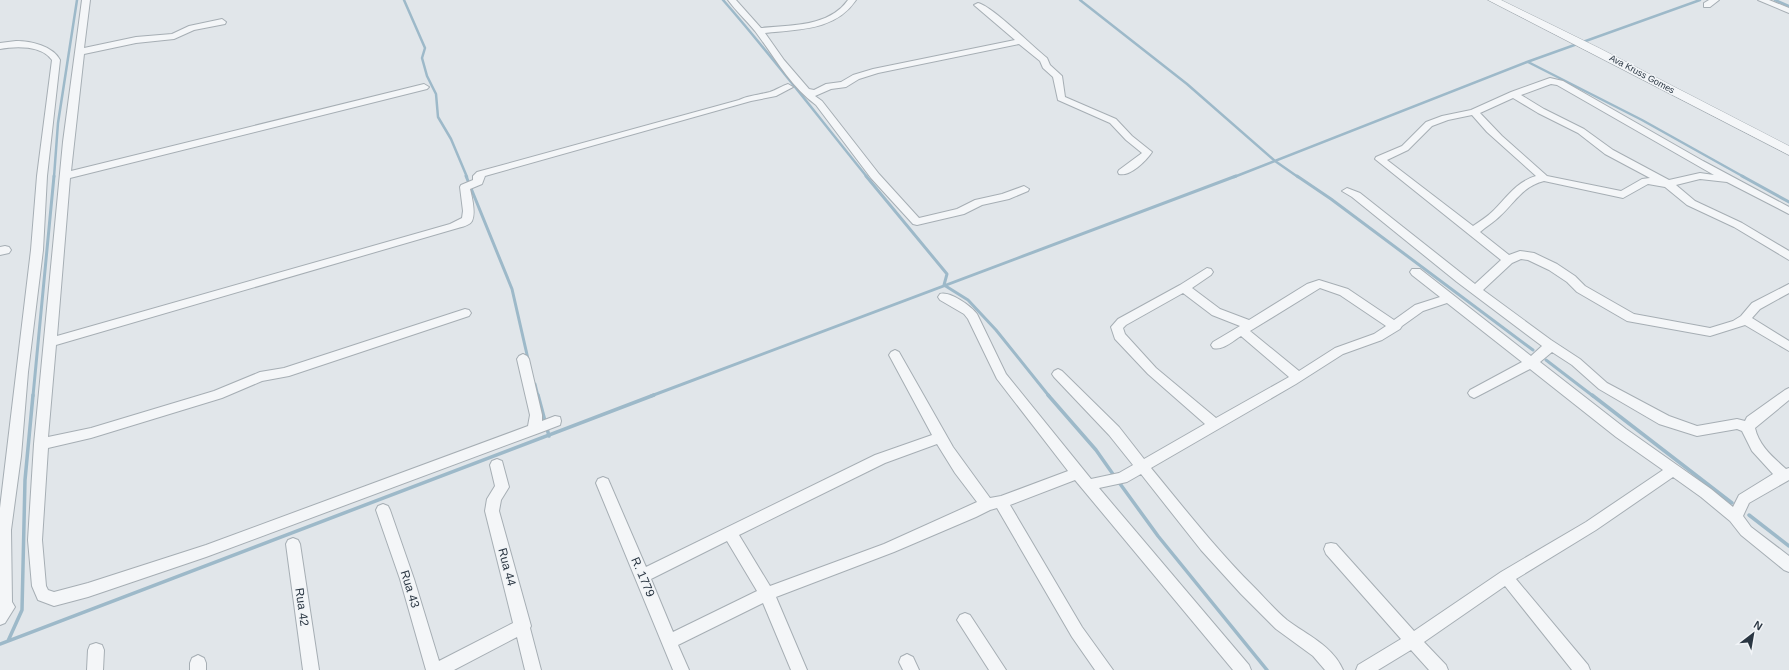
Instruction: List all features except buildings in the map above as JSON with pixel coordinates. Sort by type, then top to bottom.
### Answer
[{"type":"street","points":[[86,0],[71,116],[41,444],[35,540],[39,586],[44,595],[54,599],[88,590],[206,551],[555,421]]},
{"type":"street","points":[[732,0],[759,31],[781,62],[810,97],[819,103],[884,187],[917,222],[960,212],[979,202],[1005,197],[1024,189]]},
{"type":"street","points":[[759,31],[811,26],[840,15],[850,5],[852,0]]},
{"type":"street","name":"Ava Kruss Gomes","points":[[1493,0],[1596,50],[1789,151]]},
{"type":"street","points":[[1707,4],[1715,0]]},
{"type":"street","points":[[1762,0],[1789,11]]},
{"type":"street","points":[[978,5],[992,14],[1044,60],[1046,66],[1057,76],[1061,98],[1113,121],[1129,138],[1147,152],[1123,172]]},
{"type":"street","points":[[80,52],[136,40],[174,36],[192,28],[222,22]]},
{"type":"street","points":[[806,91],[815,93],[829,86],[843,85],[856,78],[876,71],[1021,41]]},
{"type":"street","points":[[0,46],[23,43],[31,44],[54,56],[56,60],[42,176],[37,250],[22,372],[14,456],[4,530],[4,605],[7,607],[0,618]]},
{"type":"street","points":[[1508,260],[1474,231],[1380,159],[1405,148],[1429,124],[1445,118],[1474,112],[1514,94],[1550,81],[1555,81],[1789,211]]},
{"type":"street","points":[[65,176],[424,87]]},
{"type":"street","points":[[50,342],[454,226],[467,220],[468,211],[465,187],[478,182],[478,176],[481,174],[742,102],[748,99],[773,94],[788,88]]},
{"type":"street","points":[[1514,94],[1541,111],[1581,131],[1610,152],[1668,184],[1691,203],[1738,225],[1789,256]]},
{"type":"street","points":[[1474,112],[1487,128],[1529,162],[1544,178]]},
{"type":"street","points":[[1474,231],[1497,212],[1523,185],[1544,178],[1623,195],[1646,182],[1668,184],[1700,176],[1733,181]]},
{"type":"street","points":[[1347,191],[1383,216],[1476,290],[1547,343],[1576,362],[1603,386],[1664,420],[1685,428],[1697,431],[1737,424],[1748,427]]},
{"type":"street","points":[[1476,290],[1508,260],[1520,255],[1530,256],[1544,262],[1571,279],[1581,289],[1631,318],[1710,332],[1737,324],[1745,319],[1756,306],[1789,288]]},
{"type":"street","points":[[1207,272],[1184,288],[1122,322],[1117,327],[1119,336],[1152,371],[1215,425]]},
{"type":"street","points":[[1416,272],[1621,433],[1674,470],[1735,517],[1746,531],[1789,565]]},
{"type":"street","points":[[1217,345],[1310,287],[1319,284],[1344,292],[1396,326]]},
{"type":"street","points":[[1184,288],[1216,312],[1246,328],[1298,377]]},
{"type":"street","points":[[944,297],[968,311],[973,317],[1001,376],[1078,473],[1243,670]]},
{"type":"street","points":[[1088,485],[1119,479],[1143,467],[1298,377],[1339,351],[1378,337],[1396,326],[1419,308],[1448,298]]},
{"type":"street","points":[[41,444],[91,433],[218,395],[260,378],[285,373],[464,313]]},
{"type":"street","points":[[1745,319],[1789,347]]},
{"type":"street","points":[[1474,393],[1532,362],[1549,348],[1547,343]]},
{"type":"street","points":[[895,355],[940,438],[972,488],[994,503],[1077,632],[1105,670]]},
{"type":"street","points":[[523,359],[536,415],[537,428]]},
{"type":"street","points":[[1058,374],[1114,431],[1206,546],[1246,589],[1281,624],[1319,651],[1335,670]]},
{"type":"street","points":[[1735,517],[1744,499],[1786,475],[1754,445],[1749,436],[1748,427],[1752,421],[1789,393]]},
{"type":"street","points":[[643,576],[880,459],[940,438]]},
{"type":"street","name":"Rua 44","points":[[496,465],[502,487],[494,500],[492,511],[523,626],[533,670]]},
{"type":"street","points":[[1364,670],[1430,630],[1506,577],[1592,526],[1674,470]]},
{"type":"street","points":[[670,641],[767,594],[889,548],[994,503],[1078,473]]},
{"type":"street","name":"R. 1779","points":[[603,484],[643,576],[681,670]]},
{"type":"street","name":"Rua 43","points":[[383,510],[407,579],[434,670]]},
{"type":"street","points":[[730,533],[767,594],[800,670]]},
{"type":"street","name":"Rua 42","points":[[293,544],[311,670]]},
{"type":"street","points":[[1330,549],[1412,641],[1440,670]]},
{"type":"street","points":[[1506,577],[1582,670]]},
{"type":"street","points":[[965,620],[998,670]]},
{"type":"street","points":[[438,670],[523,626]]},
{"type":"street","points":[[95,670],[96,650]]},
{"type":"waterway","points":[[54,177],[58,123],[77,0]]},
{"type":"waterway","points":[[404,0],[425,48],[422,58],[427,76],[436,94],[438,117],[451,139],[467,177]]},
{"type":"waterway","points":[[723,0],[778,65],[867,177]]},
{"type":"waterway","points":[[1080,0],[1187,84],[1275,161]]},
{"type":"waterway","points":[[1275,161],[1527,62],[1700,0]]},
{"type":"waterway","points":[[1775,0],[1789,6]]},
{"type":"waterway","points":[[1528,62],[1642,120],[1744,177]]},
{"type":"waterway","points":[[1234,177],[1275,161]]},
{"type":"waterway","points":[[1275,161],[1298,177]]},
{"type":"waterway","points":[[33,396],[54,176]]},
{"type":"waterway","points":[[466,176],[512,289],[528,359]]},
{"type":"waterway","points":[[866,176],[947,274],[945,286]]},
{"type":"waterway","points":[[945,286],[1236,176]]},
{"type":"waterway","points":[[1297,176],[1331,199],[1533,350]]},
{"type":"waterway","points":[[1742,176],[1789,202]]},
{"type":"waterway","points":[[651,396],[945,286]]},
{"type":"waterway","points":[[945,286],[968,300],[996,330],[1049,396]]},
{"type":"waterway","points":[[1546,360],[1593,396]]},
{"type":"waterway","points":[[535,384],[538,396]]},
{"type":"waterway","points":[[8,641],[22,610],[25,480],[33,395]]},
{"type":"waterway","points":[[538,395],[549,435]]},
{"type":"waterway","points":[[549,435],[654,395]]},
{"type":"waterway","points":[[1048,395],[1096,450],[1115,477]]},
{"type":"waterway","points":[[1592,395],[1732,503]]},
{"type":"waterway","points":[[8,641],[549,435]]},
{"type":"waterway","points":[[1118,481],[1158,536],[1267,670]]},
{"type":"waterway","points":[[1749,515],[1789,546]]},
{"type":"waterway","points":[[0,644],[8,641]]}]
